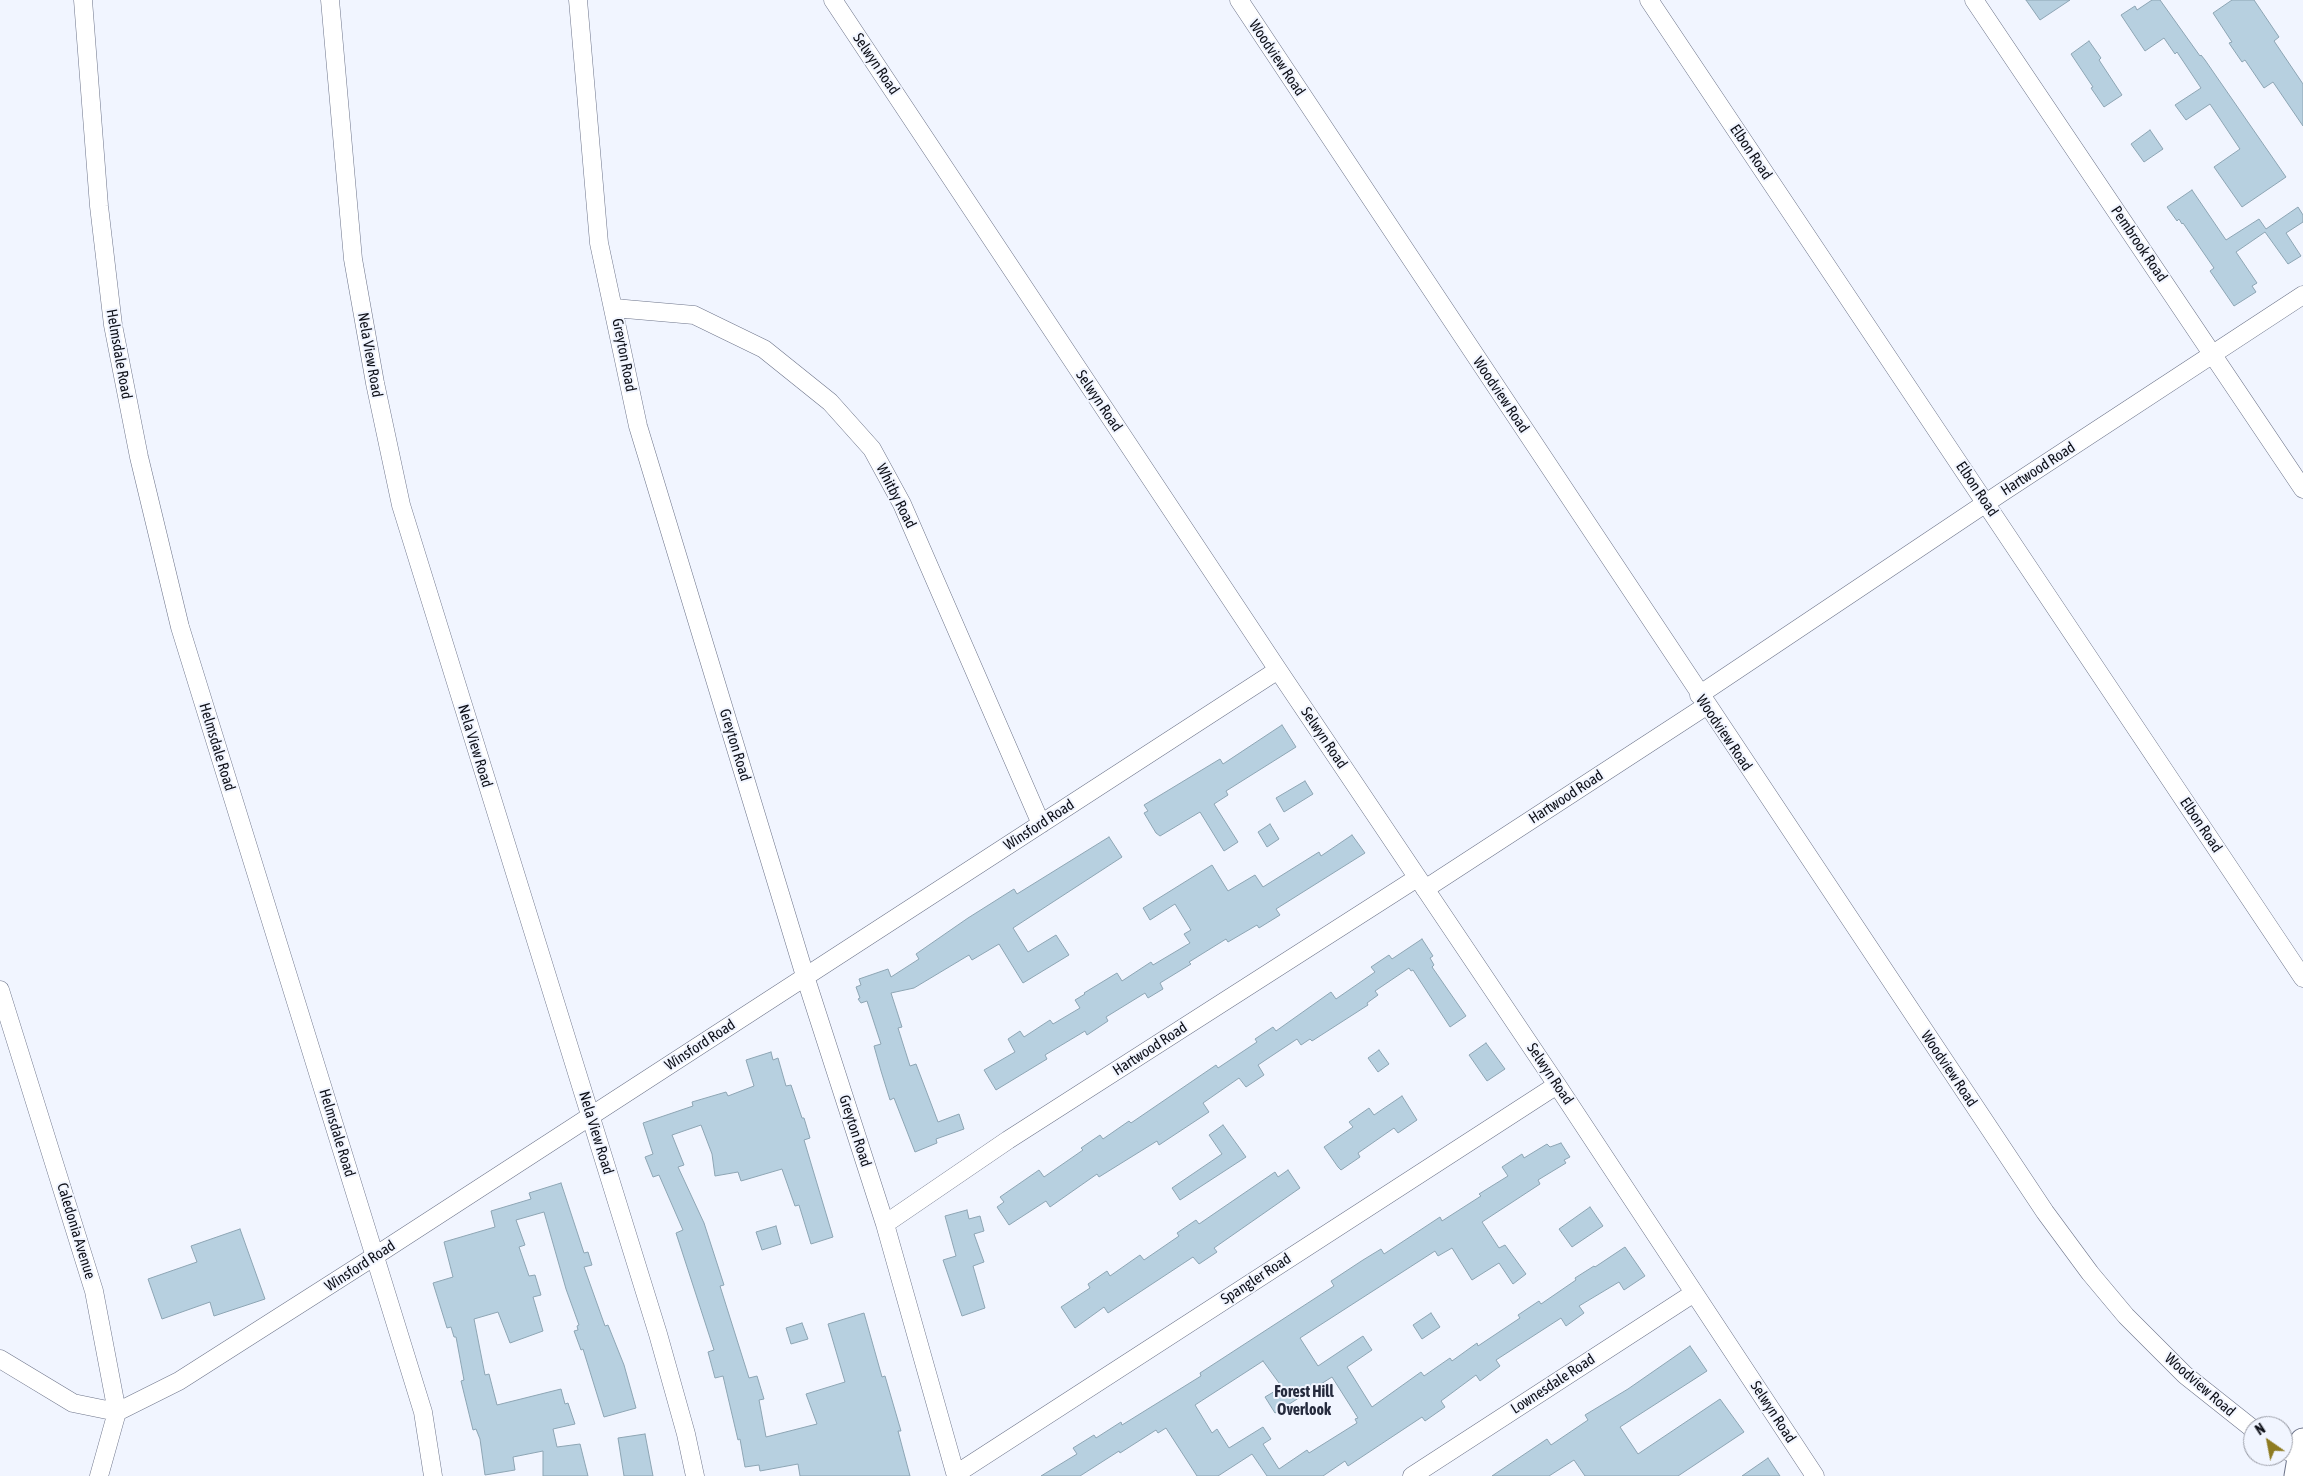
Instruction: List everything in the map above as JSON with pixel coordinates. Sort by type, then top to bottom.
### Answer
[{"type":"street","name":"Helmsdale Road","points":[[83,0],[99,206],[112,325],[139,457],[180,627],[423,1412],[432,1476]]},
{"type":"street","name":"Nela View Road","points":[[330,0],[353,259],[375,383],[401,505],[658,1334],[686,1434],[695,1476]]},
{"type":"street","name":"Greyton Road","points":[[578,0],[599,243],[638,426],[805,976],[884,1224],[956,1475]]},
{"type":"street","name":"Selwyn Road","points":[[834,0],[1278,670],[1557,1085],[1815,1476]]},
{"type":"street","name":"Woodview Road","points":[[1239,0],[1703,700],[2061,1235],[2126,1316],[2155,1346],[2185,1375],[2243,1421]]},
{"type":"street","name":"Elbon Road","points":[[1649,0],[2303,978]]},
{"type":"street","name":"Pembrook Road","points":[[1974,0],[2303,489]]},
{"type":"street","name":"Hartwood Road","points":[[884,1224],[1008,1140],[1421,883],[1703,700],[1986,503],[2303,295]]},
{"type":"street","name":"Whitby Road","points":[[614,308],[694,315],[764,349],[830,402],[872,449],[902,504],[1041,824]]},
{"type":"street","name":"Winsford Road","points":[[117,1412],[179,1380],[375,1256],[1278,670]]},
{"type":"street","name":"Caledonia Avenue","points":[[0,990],[94,1291],[117,1412],[99,1476]]},
{"type":"street","name":"Spangler Road","points":[[956,1475],[1557,1085]]},
{"type":"street","name":"Lownesdale Road","points":[[1412,1476],[1694,1293]]},
{"type":"street","points":[[0,1359],[73,1403],[117,1412]]},
{"type":"building","points":[[2026,0],[2070,0],[2040,20]]},
{"type":"building","points":[[2152,0],[2160,0],[2200,56],[2205,60],[2286,177],[2242,207],[2214,167],[2240,149],[2210,104],[2186,120],[2175,105],[2201,88],[2177,52],[2175,54],[2164,38],[2145,51],[2121,15],[2135,6],[2137,10]]},
{"type":"building","points":[[2232,0],[2254,0],[2279,37],[2274,41],[2303,84],[2303,126],[2273,82],[2264,88],[2245,60],[2242,62],[2229,43],[2232,42],[2213,13]]},
{"type":"building","points":[[2089,41],[2122,95],[2104,107],[2071,54]]},
{"type":"building","points":[[2150,130],[2163,149],[2144,162],[2131,144]]},
{"type":"building","points":[[2192,190],[2226,240],[2259,219],[2266,229],[2298,207],[2303,215],[2303,222],[2286,233],[2301,256],[2288,264],[2265,232],[2236,252],[2257,283],[2252,286],[2256,292],[2234,306],[2210,271],[2214,268],[2183,223],[2179,219],[2177,221],[2167,207]]},
{"type":"building","points":[[1282,725],[1296,747],[1226,791],[1228,795],[1214,804],[1238,842],[1224,851],[1200,812],[1160,836],[1156,833],[1144,813],[1148,811],[1144,805],[1220,759],[1223,764]]},
{"type":"building","points":[[1305,781],[1313,794],[1284,812],[1276,798]]},
{"type":"building","points":[[1270,824],[1279,839],[1267,847],[1258,832]]},
{"type":"building","points":[[1352,835],[1365,853],[1276,909],[1280,915],[1259,928],[1257,925],[1228,942],[1226,939],[1160,983],[1163,989],[1148,998],[1145,993],[1106,1017],[1108,1021],[1087,1035],[1085,1031],[1045,1055],[1047,1059],[996,1090],[984,1070],[1015,1052],[1008,1039],[1020,1031],[1024,1037],[1050,1020],[1053,1024],[1080,1008],[1075,1000],[1117,973],[1122,981],[1151,962],[1153,965],[1190,943],[1184,934],[1191,930],[1175,904],[1150,920],[1143,908],[1212,865],[1228,891],[1255,875],[1263,887],[1319,852],[1321,856]]},
{"type":"building","points":[[1109,837],[1122,857],[1013,928],[1028,952],[1056,935],[1069,955],[1023,983],[999,944],[972,960],[969,955],[914,988],[891,993],[902,1027],[898,1028],[910,1066],[916,1064],[938,1122],[959,1114],[964,1129],[936,1139],[937,1143],[915,1152],[894,1098],[890,1100],[874,1046],[881,1044],[867,1001],[861,1003],[858,999],[860,998],[856,987],[861,985],[859,979],[888,969],[891,977],[919,959],[916,954],[968,918],[1014,889],[1017,894]]},
{"type":"building","points":[[1422,939],[1433,956],[1430,958],[1434,965],[1432,967],[1466,1016],[1450,1027],[1413,970],[1411,971],[1409,968],[1375,991],[1378,995],[1367,1003],[1368,1005],[1312,1041],[1310,1039],[1301,1045],[1297,1039],[1258,1065],[1264,1075],[1246,1087],[1239,1078],[1203,1103],[1209,1112],[1159,1145],[1157,1141],[1099,1177],[1097,1174],[1050,1207],[1046,1201],[1009,1225],[997,1207],[1004,1202],[1000,1197],[1039,1170],[1044,1177],[1083,1150],[1081,1148],[1100,1135],[1103,1139],[1129,1121],[1131,1123],[1216,1065],[1218,1068],[1257,1042],[1255,1039],[1273,1027],[1276,1031],[1331,992],[1336,999],[1375,972],[1371,967],[1389,955],[1392,959]]},
{"type":"building","points":[[1486,1043],[1505,1069],[1487,1081],[1469,1055]]},
{"type":"building","points":[[1379,1050],[1389,1064],[1378,1072],[1368,1058]]},
{"type":"building","points":[[771,1052],[773,1060],[778,1058],[786,1086],[791,1085],[802,1118],[804,1118],[810,1138],[804,1140],[833,1237],[811,1244],[799,1205],[795,1206],[782,1169],[741,1181],[738,1172],[715,1176],[712,1154],[701,1125],[672,1135],[684,1165],[678,1167],[704,1223],[724,1285],[720,1286],[749,1378],[757,1376],[764,1399],[759,1400],[766,1437],[817,1424],[806,1394],[845,1382],[828,1324],[864,1313],[882,1377],[885,1376],[901,1431],[898,1431],[910,1476],[800,1476],[798,1464],[760,1471],[759,1465],[745,1467],[740,1439],[738,1440],[723,1376],[715,1378],[708,1352],[714,1350],[676,1233],[683,1230],[659,1175],[653,1177],[645,1157],[653,1154],[643,1123],[693,1106],[692,1102],[726,1092],[728,1096],[754,1086],[746,1060]]},
{"type":"building","points":[[1402,1096],[1417,1120],[1398,1133],[1394,1128],[1358,1153],[1360,1157],[1341,1170],[1324,1147],[1353,1127],[1349,1122],[1369,1108],[1374,1115]]},
{"type":"building","points":[[1223,1125],[1246,1157],[1180,1200],[1172,1188],[1222,1154],[1209,1135]]},
{"type":"building","points":[[1561,1143],[1570,1157],[1564,1160],[1566,1163],[1538,1180],[1540,1184],[1482,1222],[1499,1248],[1505,1245],[1526,1274],[1513,1284],[1499,1263],[1472,1280],[1452,1248],[1438,1256],[1435,1251],[1300,1338],[1318,1366],[1363,1336],[1372,1350],[1347,1367],[1372,1407],[1421,1372],[1424,1376],[1450,1358],[1452,1361],[1477,1343],[1478,1346],[1520,1318],[1518,1315],[1539,1301],[1541,1304],[1576,1280],[1575,1278],[1625,1247],[1645,1276],[1624,1290],[1619,1282],[1579,1306],[1584,1313],[1566,1326],[1561,1318],[1496,1360],[1500,1366],[1480,1381],[1476,1375],[1441,1401],[1445,1407],[1425,1421],[1422,1417],[1348,1466],[1345,1461],[1323,1476],[1267,1476],[1252,1454],[1218,1476],[1197,1476],[1166,1428],[1158,1433],[1156,1430],[1080,1476],[1041,1476],[1077,1454],[1073,1448],[1094,1435],[1096,1438],[1121,1422],[1122,1425],[1201,1376],[1200,1373],[1334,1286],[1331,1281],[1363,1260],[1381,1249],[1384,1254],[1440,1217],[1442,1221],[1481,1196],[1479,1194],[1508,1176],[1502,1167],[1522,1154],[1524,1158],[1547,1144],[1550,1147]],"holes":[[[1263,1361],[1282,1387],[1265,1397],[1275,1413],[1332,1377],[1358,1418],[1355,1419],[1357,1423],[1309,1453],[1307,1450],[1279,1469],[1263,1444],[1271,1439],[1263,1427],[1229,1448],[1217,1429],[1212,1433],[1195,1405]]]},
{"type":"building","points":[[1288,1170],[1300,1188],[1214,1248],[1217,1252],[1199,1264],[1193,1257],[1108,1313],[1104,1307],[1075,1328],[1061,1307],[1090,1288],[1088,1284],[1107,1271],[1110,1276],[1140,1255],[1144,1260],[1179,1236],[1177,1233],[1196,1220],[1199,1224],[1275,1172],[1278,1177]]},
{"type":"building","points":[[561,1183],[584,1253],[588,1252],[592,1265],[584,1267],[605,1326],[608,1325],[624,1365],[636,1408],[604,1417],[583,1349],[581,1350],[574,1331],[578,1330],[577,1326],[579,1325],[566,1289],[544,1212],[516,1220],[525,1245],[519,1247],[529,1276],[535,1275],[541,1295],[533,1297],[543,1331],[510,1343],[498,1312],[474,1319],[485,1375],[489,1374],[497,1405],[561,1389],[565,1404],[568,1403],[575,1424],[553,1429],[557,1447],[580,1444],[588,1476],[543,1476],[543,1451],[513,1457],[515,1470],[485,1475],[480,1439],[476,1429],[473,1430],[461,1381],[464,1380],[456,1337],[454,1337],[451,1327],[447,1328],[433,1283],[453,1277],[444,1242],[495,1227],[491,1211],[531,1199],[529,1193]]},
{"type":"building","points":[[1590,1207],[1603,1226],[1572,1247],[1559,1229]]},
{"type":"building","points":[[967,1210],[969,1219],[980,1216],[984,1231],[974,1234],[984,1262],[973,1266],[985,1308],[962,1316],[943,1260],[956,1256],[945,1216]]},
{"type":"building","points":[[776,1226],[781,1244],[762,1250],[756,1232]]},
{"type":"building","points":[[240,1229],[265,1299],[214,1316],[210,1302],[162,1319],[148,1279],[197,1262],[191,1246]]},
{"type":"building","points":[[1431,1313],[1440,1327],[1422,1339],[1413,1325]]},
{"type":"building","points":[[802,1323],[808,1339],[791,1344],[786,1328]]},
{"type":"building","points":[[1690,1346],[1707,1371],[1620,1427],[1638,1454],[1720,1399],[1744,1432],[1678,1476],[1585,1476],[1574,1460],[1549,1476],[1492,1476],[1547,1439],[1551,1445],[1588,1420],[1585,1415],[1628,1389]]},
{"type":"building","points":[[645,1434],[653,1476],[624,1476],[618,1438]]},
{"type":"building","points":[[1768,1458],[1780,1476],[1742,1476]]},
{"type":"district","name":"Forest Hill Overlook","points":[[1304,1401]]}]
